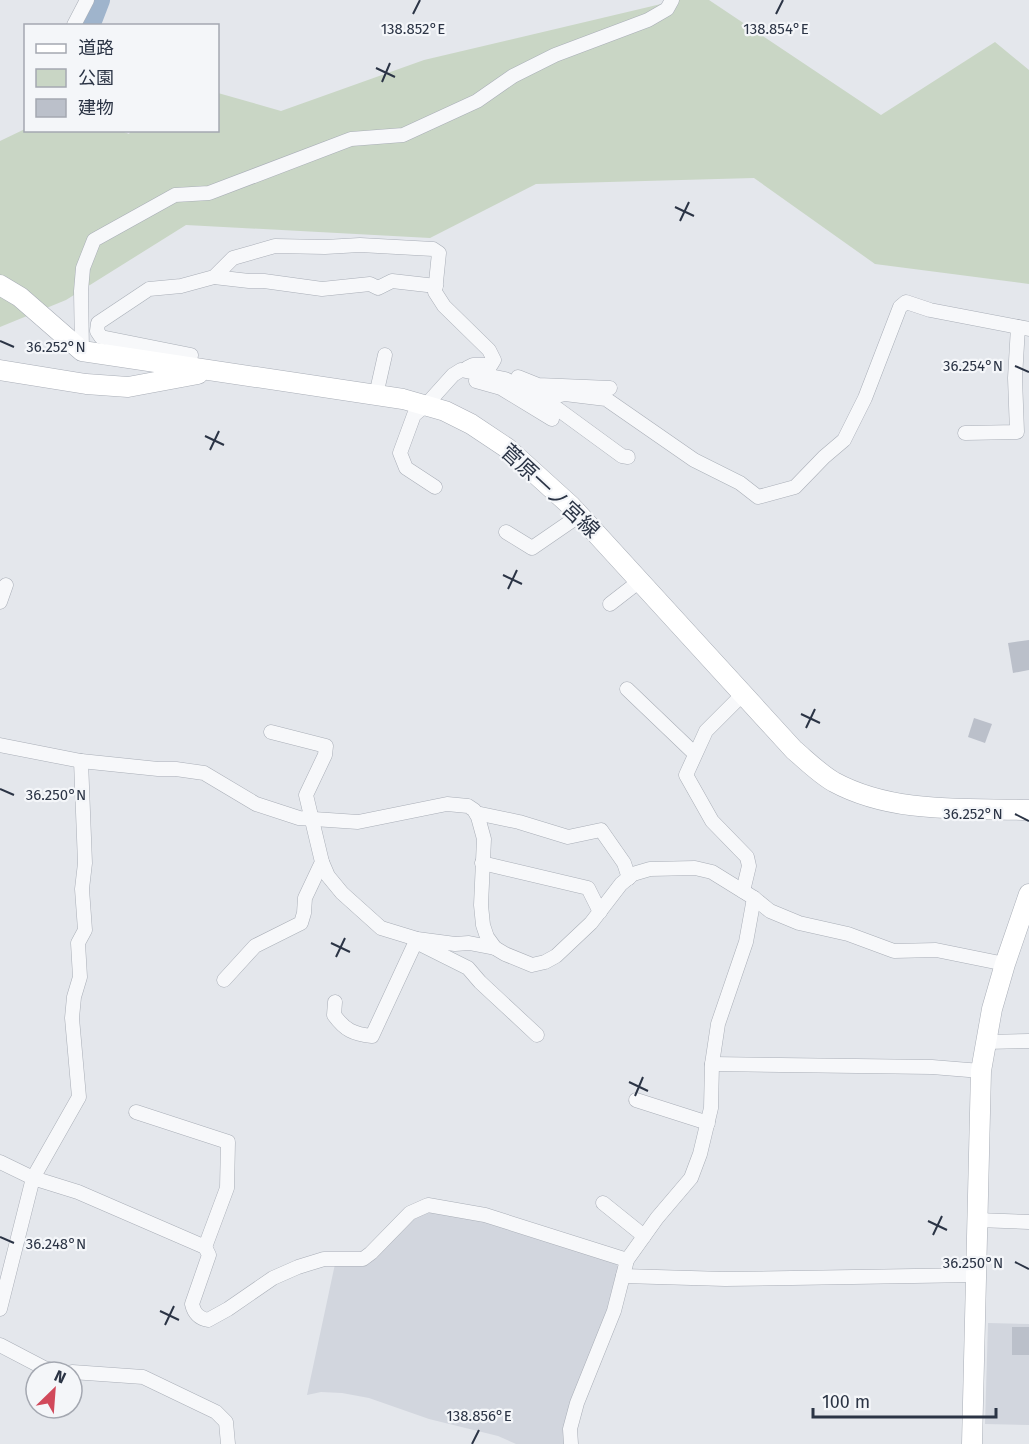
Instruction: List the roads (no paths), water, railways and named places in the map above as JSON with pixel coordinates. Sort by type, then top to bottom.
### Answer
[{"type":"main road","points":[[0,285],[20,297],[82,351]]},
{"type":"main road","name":"菅原一ノ宮線","points":[[82,351],[376,395],[445,411],[471,424],[507,448],[580,515],[794,750],[832,781],[866,797],[920,807],[1029,810]]},
{"type":"main road","points":[[0,370],[86,384],[128,387],[212,371]]},
{"type":"main road","points":[[972,1444],[981,1071],[992,1009],[1005,964],[1024,926],[1029,894]]},
{"type":"street","points":[[75,24],[87,0]]},
{"type":"street","points":[[82,351],[83,268],[94,240],[175,195],[209,193],[351,139],[403,135],[477,101],[513,76],[555,55],[648,20],[667,9],[672,0]]},
{"type":"street","points":[[214,277],[233,258],[276,246],[360,245],[433,249],[439,253],[435,292],[444,306],[489,350],[494,360],[491,365]]},
{"type":"street","points":[[189,368],[191,355],[101,337],[97,331],[98,323],[149,289],[181,286],[214,277],[322,289],[370,284],[378,288],[392,281],[436,286]]},
{"type":"street","points":[[544,399],[565,394],[606,399],[694,460],[740,483],[758,497],[795,488],[824,457],[844,440],[865,398],[900,307],[906,302],[930,310],[1023,328],[1015,378],[1017,432],[965,433]]},
{"type":"street","points":[[376,395],[385,355]]},
{"type":"street","points":[[435,487],[406,468],[400,453],[414,415],[457,372],[473,365],[491,365],[538,385],[610,388]]},
{"type":"street","points":[[457,372],[505,379],[544,399],[622,456],[628,457]]},
{"type":"street","points":[[457,372],[501,388],[552,419]]},
{"type":"street","points":[[506,532],[532,548],[580,515]]},
{"type":"street","points":[[610,604],[641,580]]},
{"type":"street","points":[[0,602],[6,585]]},
{"type":"street","points":[[627,689],[695,754]]},
{"type":"street","points":[[571,1444],[570,1429],[577,1403],[614,1311],[627,1260],[691,1178],[708,1123],[711,1108],[712,1064],[718,1024],[746,942],[748,866],[747,857],[712,821],[686,775],[706,731],[744,694]]},
{"type":"street","points":[[271,732],[326,746],[325,755],[306,795],[322,862],[328,876],[342,893],[381,928],[416,940],[468,968]]},
{"type":"street","points":[[0,745],[81,761],[204,773],[256,804],[299,818],[358,822],[447,804],[468,806],[476,813],[519,822],[568,837],[601,830],[624,863],[629,878]]},
{"type":"street","points":[[0,1309],[33,1178],[79,1097],[72,1018],[74,997],[80,977],[78,943],[85,930],[82,889],[84,863],[81,761]]},
{"type":"street","points":[[476,813],[484,839],[481,905],[483,925],[487,937],[495,948]]},
{"type":"street","points":[[224,980],[255,946],[301,923],[305,898],[322,862]]},
{"type":"street","points":[[482,863],[588,888],[600,912]]},
{"type":"street","points":[[416,940],[451,944],[469,943],[495,948],[514,959],[532,965],[545,962],[556,956],[591,923],[621,884],[633,874],[650,869],[695,868],[712,872],[749,894],[770,911],[799,923],[848,934],[894,951],[936,950],[1005,964]]},
{"type":"street","points":[[335,1002],[334,1015],[343,1027],[359,1035],[372,1036],[416,940]]},
{"type":"street","points":[[451,944],[480,982],[537,1035]]},
{"type":"street","points":[[986,1042],[1029,1041]]},
{"type":"street","points":[[712,1064],[932,1067],[981,1071]]},
{"type":"street","points":[[636,1100],[708,1123]]},
{"type":"street","points":[[136,1112],[228,1142],[227,1188],[205,1247]]},
{"type":"street","points":[[0,1162],[33,1178],[78,1192],[205,1247],[209,1254],[192,1304],[197,1315],[208,1320],[273,1278],[298,1267],[324,1259],[363,1259],[410,1213],[428,1205],[485,1215],[627,1260]]},
{"type":"street","points":[[603,1203],[644,1236]]},
{"type":"street","points":[[977,1220],[1029,1221]]},
{"type":"street","points":[[622,1276],[725,1279],[975,1275]]},
{"type":"street","points":[[0,1345],[29,1360]]},
{"type":"street","points":[[84,1373],[143,1377],[216,1412],[225,1422],[228,1444]]},
{"type":"waterway","points":[[90,24],[99,0]]}]
